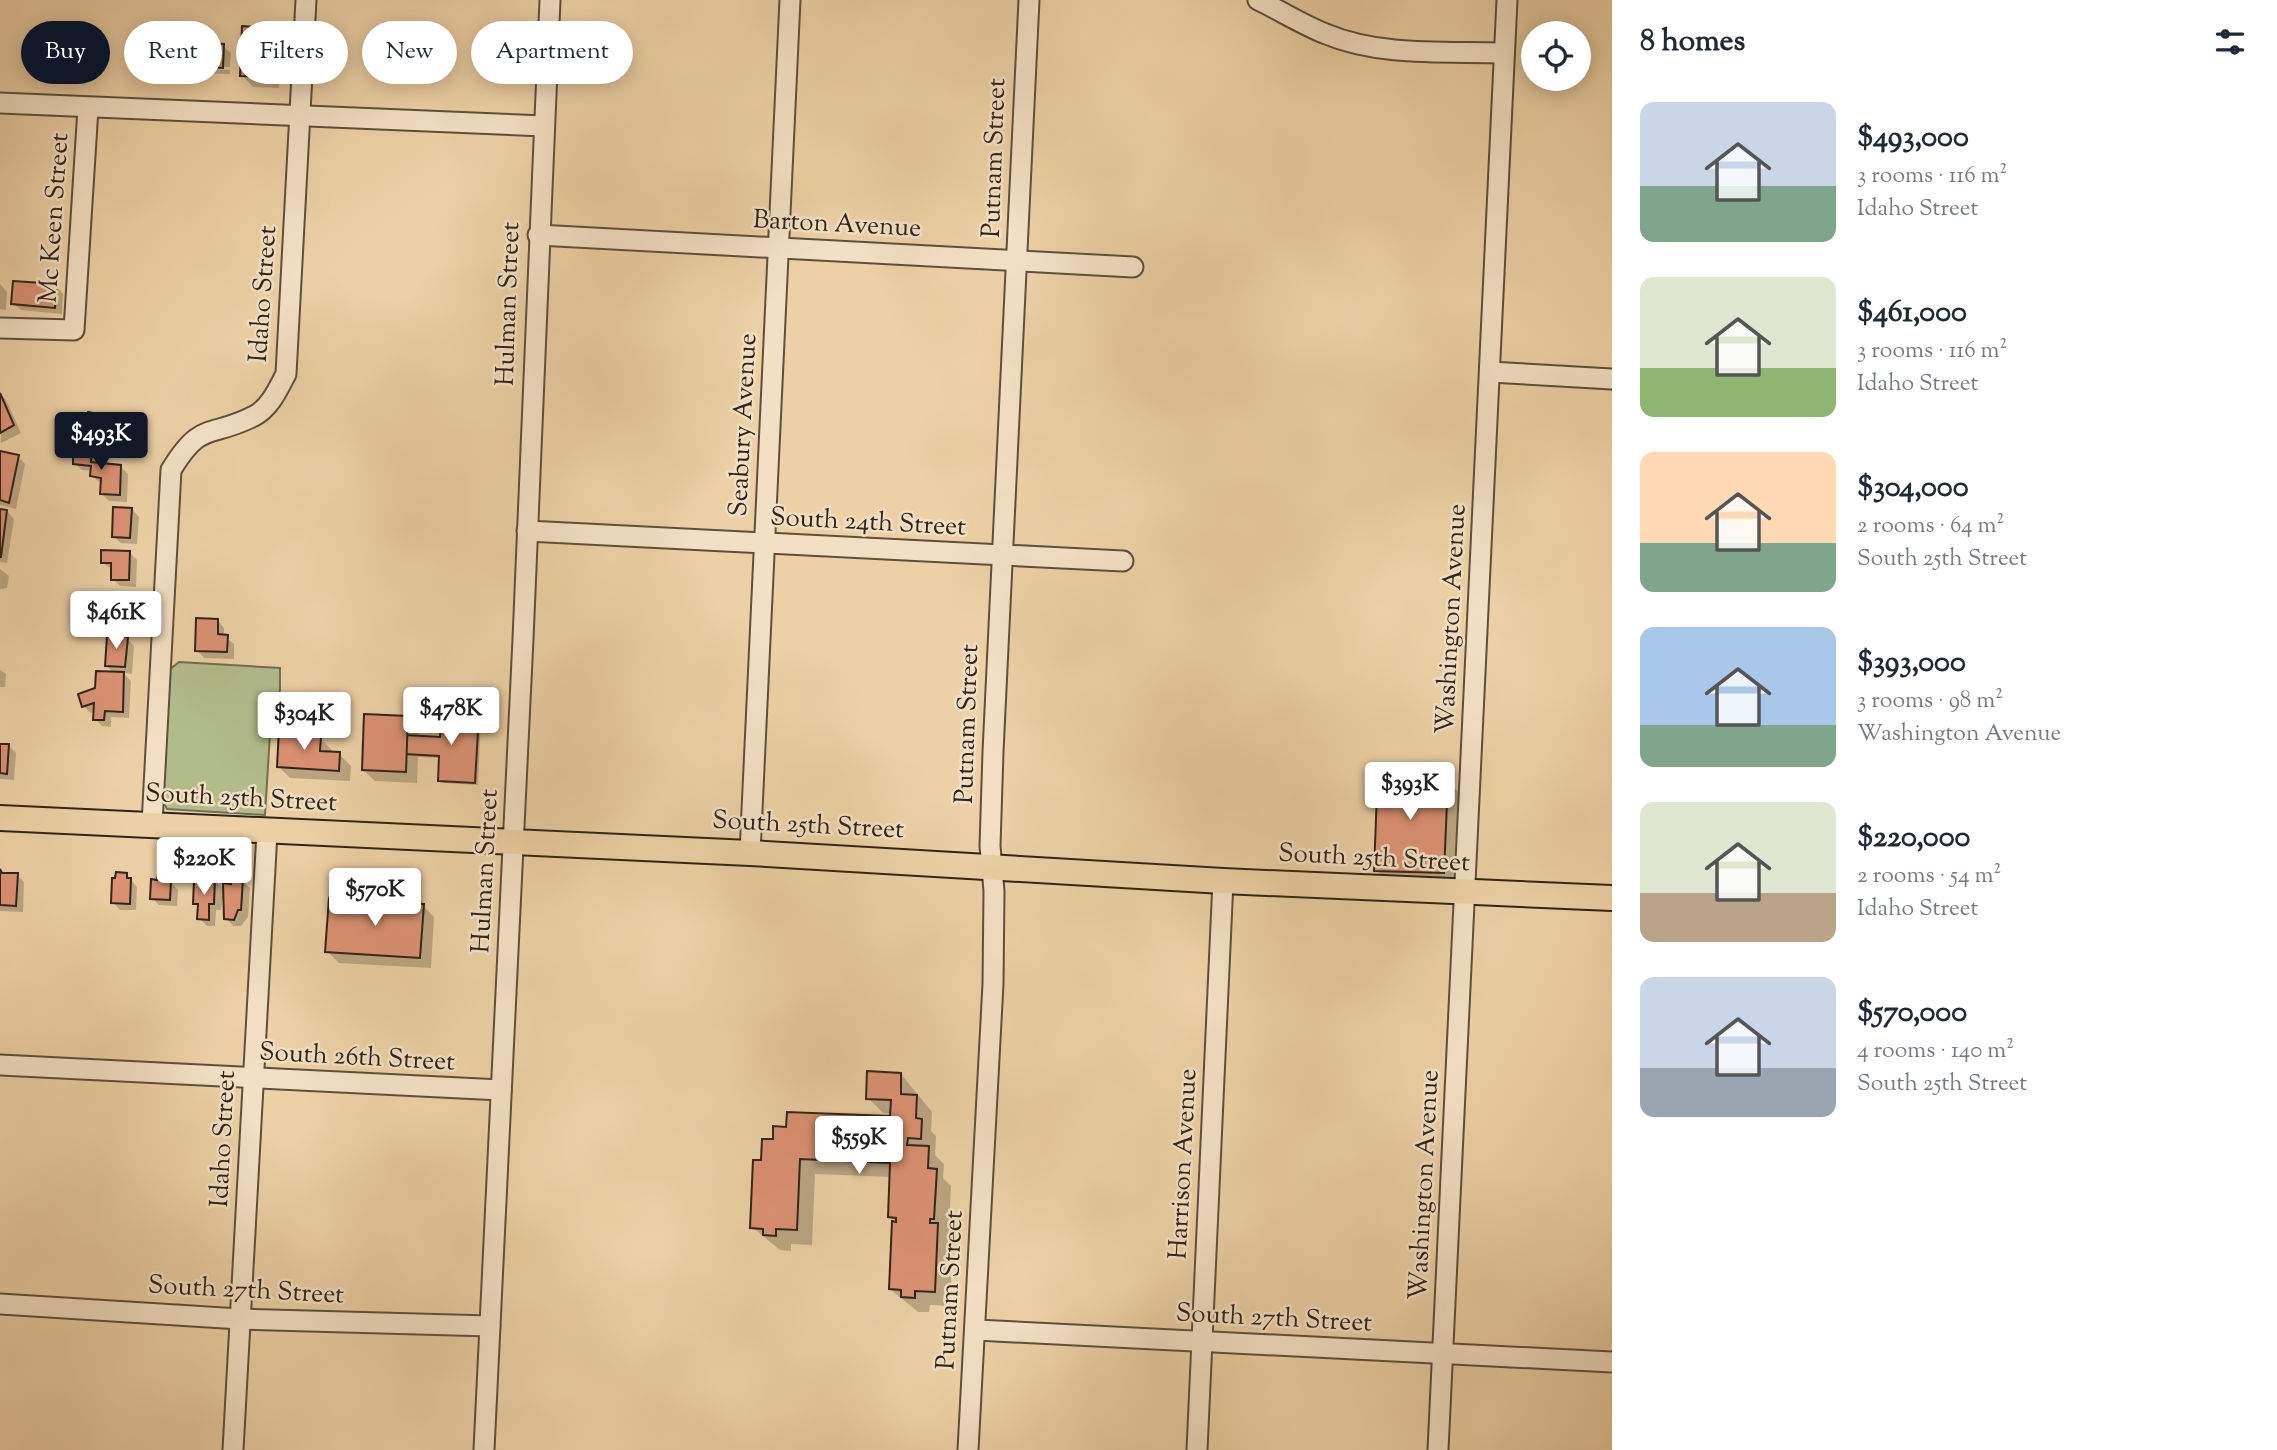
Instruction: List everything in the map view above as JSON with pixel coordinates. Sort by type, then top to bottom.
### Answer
[{"type":"main road","name":"South 25th Street","points":[[0,818],[513,841],[1223,881],[1612,898]]},
{"type":"street","name":"Idaho Street","points":[[152,824],[171,470],[183,450],[199,434],[256,416],[274,398],[286,374],[302,117],[306,0]]},
{"type":"street","name":"Hulman Street","points":[[484,1450],[550,0]]},
{"type":"street","name":"Seabury Avenue","points":[[750,853],[790,0]]},
{"type":"street","name":"Putnam Street","points":[[968,1450],[993,984],[994,891],[990,867],[1029,0]]},
{"type":"street","points":[[1258,0],[1328,35],[1360,43],[1394,50],[1504,53]]},
{"type":"street","name":"Washington Avenue","points":[[1438,1450],[1507,0]]},
{"type":"street","points":[[0,103],[544,126]]},
{"type":"street","name":"Mc Keen Street","points":[[0,328],[74,330],[88,108]]},
{"type":"street","name":"Barton Avenue","points":[[538,235],[1133,267]]},
{"type":"street","points":[[1490,372],[1612,379]]},
{"type":"street","name":"South 24th Street","points":[[527,531],[1123,561]]},
{"type":"street","name":"Idaho Street","points":[[233,1450],[267,832]]},
{"type":"street","name":"Harrison Avenue","points":[[1198,1450],[1223,881]]},
{"type":"street","name":"South 26th Street","points":[[0,1065],[254,1080],[501,1090]]},
{"type":"street","name":"South 27th Street","points":[[0,1304],[240,1319],[490,1326]]},
{"type":"street","name":"South 27th Street","points":[[976,1330],[1612,1362]]},
{"type":"green space","points":[[179,662],[280,668],[280,690],[271,717],[265,815],[167,809],[162,800],[169,670]]},
{"type":"building","points":[[222,44],[224,44],[222,68]]},
{"type":"building","points":[[13,281],[57,284],[55,308],[11,304]]},
{"type":"building","points":[[0,393],[14,425],[0,433]]},
{"type":"building","points":[[88,412],[118,418],[111,448],[93,445],[94,435],[84,433]]},
{"type":"building","points":[[73,449],[92,450],[91,462],[121,465],[120,495],[100,494],[101,478],[90,476],[91,466],[73,464]]},
{"type":"building","points":[[0,451],[19,455],[9,503],[0,500]]},
{"type":"building","points":[[113,507],[132,508],[130,538],[112,537]]},
{"type":"building","points":[[0,509],[7,510],[1,557],[0,557]]},
{"type":"building","points":[[101,550],[130,551],[129,580],[111,580],[111,563],[101,563]]},
{"type":"building","points":[[100,592],[131,594],[130,625],[109,624],[110,609],[99,608]]},
{"type":"building","points":[[196,618],[218,619],[218,634],[228,635],[227,652],[195,651]]},
{"type":"building","points":[[107,636],[128,637],[125,667],[105,666]]},
{"type":"building","points":[[96,671],[124,672],[123,712],[105,711],[104,720],[93,720],[94,703],[82,707],[78,694],[95,688]]},
{"type":"building","points":[[442,711],[479,713],[475,783],[438,781],[439,756],[404,754],[405,735],[440,737]]},
{"type":"building","points":[[364,714],[408,716],[406,772],[362,770]]},
{"type":"building","points":[[279,729],[306,730],[306,736],[321,736],[320,751],[340,752],[339,771],[277,767]]},
{"type":"building","points":[[0,744],[9,744],[7,774],[0,773]]},
{"type":"building","points":[[1378,766],[1407,767],[1407,777],[1448,779],[1444,873],[1374,871]]},
{"type":"building","points":[[0,869],[2,873],[18,873],[16,906],[0,905]]},
{"type":"building","points":[[116,872],[127,873],[127,878],[131,878],[130,904],[111,903],[112,878],[115,878]]},
{"type":"building","points":[[158,874],[165,875],[165,881],[171,881],[170,900],[150,899],[151,879],[157,880]]},
{"type":"building","points":[[203,877],[215,878],[214,904],[209,904],[209,920],[197,919],[198,904],[193,904],[194,881],[203,881]]},
{"type":"building","points":[[231,878],[243,879],[241,910],[238,910],[234,920],[224,919],[223,883],[231,884]]},
{"type":"building","points":[[329,898],[424,904],[420,958],[325,952]]},
{"type":"building","points":[[867,1071],[901,1073],[901,1094],[917,1095],[916,1118],[922,1119],[921,1139],[908,1138],[907,1145],[929,1146],[928,1168],[937,1169],[934,1219],[930,1219],[930,1223],[938,1223],[935,1292],[915,1291],[915,1298],[901,1297],[901,1290],[889,1289],[892,1221],[896,1222],[896,1218],[888,1217],[890,1163],[800,1159],[797,1230],[776,1229],[776,1236],[763,1235],[763,1229],[750,1228],[753,1160],[761,1160],[762,1139],[773,1139],[773,1126],[786,1127],[787,1112],[890,1116],[891,1100],[866,1099]]}]
